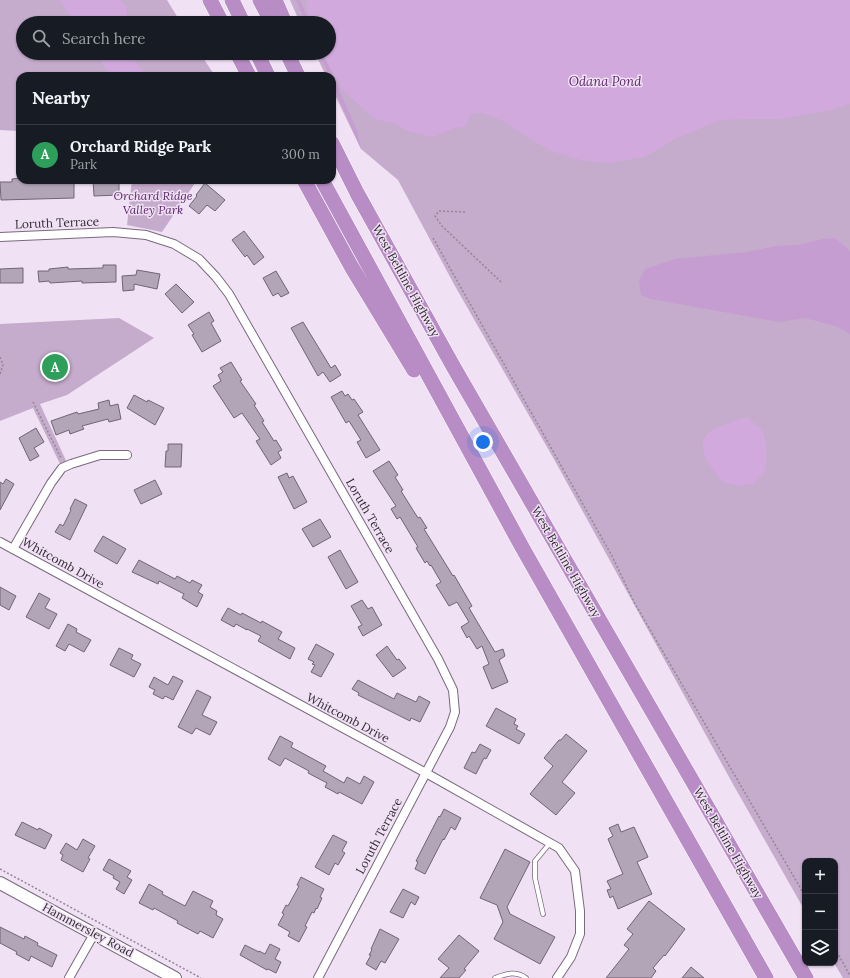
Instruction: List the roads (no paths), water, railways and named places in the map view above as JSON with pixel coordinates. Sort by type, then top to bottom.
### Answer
[{"type":"highway","points":[[232,0],[240,16]]},
{"type":"highway","points":[[260,0],[268,16]]},
{"type":"highway","points":[[275,0],[282,16]]},
{"type":"highway","points":[[210,3],[218,16]]},
{"type":"highway","points":[[241,60],[247,72]]},
{"type":"highway","points":[[260,60],[266,72]]},
{"type":"highway","points":[[290,60],[296,72]]},
{"type":"highway","points":[[301,60],[305,72]]},
{"type":"highway","points":[[336,143],[357,192]]},
{"type":"highway","name":"West Beltline Highway","points":[[336,152],[453,366],[806,978]]},
{"type":"highway","points":[[306,184],[351,266],[522,547]]},
{"type":"highway","points":[[324,184],[522,547],[766,978]]},
{"type":"street","name":"Loruth Terrace","points":[[0,237],[113,232],[146,235],[174,244],[199,259],[229,294],[438,659],[453,690],[455,712],[450,727],[318,978]]},
{"type":"street","points":[[13,550],[51,484],[62,468],[100,455],[127,455]]},
{"type":"street","name":"Whitcomb Drive","points":[[0,542],[559,848],[575,871],[580,911],[580,934],[571,957],[557,978]]},
{"type":"street","name":"Hammersley Road","points":[[0,883],[175,978]]},
{"type":"street","points":[[70,978],[94,934]]},
{"type":"lane","points":[[543,914],[536,878],[535,861],[550,842]]},
{"type":"lane","points":[[495,978],[510,972],[526,978]]},
{"type":"water","points":[[60,0],[120,0],[126,6],[127,16],[70,16]]},
{"type":"water","name":"Odana Pond","points":[[306,0],[850,0],[850,104],[832,110],[780,119],[720,120],[675,139],[645,157],[608,163],[581,160],[554,152],[535,142],[503,121],[482,113],[474,113],[469,117],[465,127],[455,128],[433,137],[410,132],[393,123],[377,120],[342,89],[336,78],[336,72],[333,72],[326,60],[336,60],[336,16],[309,16]]},
{"type":"water","points":[[100,60],[135,60],[143,72],[108,72]]},
{"type":"water","points":[[743,418],[749,418],[762,430],[766,445],[766,458],[764,473],[753,484],[745,484],[743,486],[732,485],[719,479],[706,458],[703,444],[704,439],[713,430]]},
{"type":"place","name":"Orchard Ridge Park","points":[[55,367]]},
{"type":"park label","name":"Orchard Ridge Valley Park","points":[[153,203]]}]
